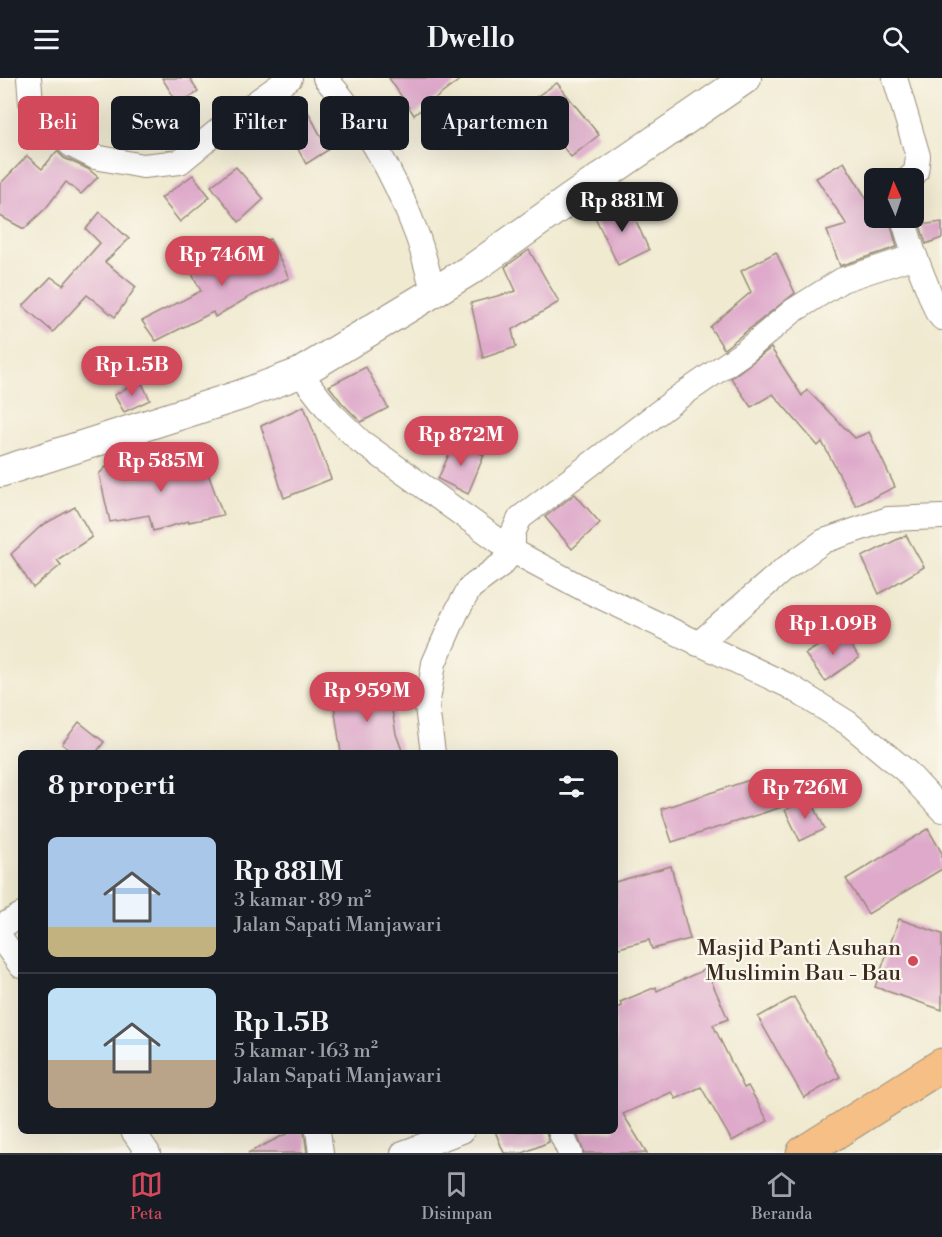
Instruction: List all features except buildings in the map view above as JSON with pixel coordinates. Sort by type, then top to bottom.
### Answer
[{"type":"main road","points":[[803,1153],[942,1065]]},
{"type":"main road","points":[[838,1153],[942,1089]]},
{"type":"street","points":[[29,78],[31,103],[71,145],[95,157],[143,166],[180,162],[230,121],[290,78]]},
{"type":"street","points":[[325,78],[342,96],[386,163],[417,236],[434,293]]},
{"type":"street","points":[[0,472],[230,399],[300,373],[475,267],[570,198],[746,78]]},
{"type":"street","points":[[895,78],[918,156],[916,168]]},
{"type":"street","points":[[906,228],[937,312],[942,318]]},
{"type":"street","points":[[433,750],[427,707],[434,663],[470,588],[502,564],[513,551],[513,533],[520,518],[679,397],[743,353],[792,311],[842,280],[915,256]]},
{"type":"street","points":[[300,373],[331,413],[360,441],[513,551],[584,589],[789,686],[848,723],[907,772],[942,810]]},
{"type":"street","points":[[698,644],[782,571],[824,541],[888,519],[942,517]]},
{"type":"street","points":[[0,931],[4,925],[18,917]]},
{"type":"street","points":[[0,937],[18,962]]},
{"type":"street","points":[[135,1134],[148,1153]]},
{"type":"street","points":[[318,1134],[321,1153]]},
{"type":"street","points":[[403,1153],[454,1134]]},
{"type":"street","points":[[561,1134],[570,1153]]},
{"type":"place","name":"Masjid Panti Asuhan Muslimin Bau - Bau","points":[[913,961]]}]
